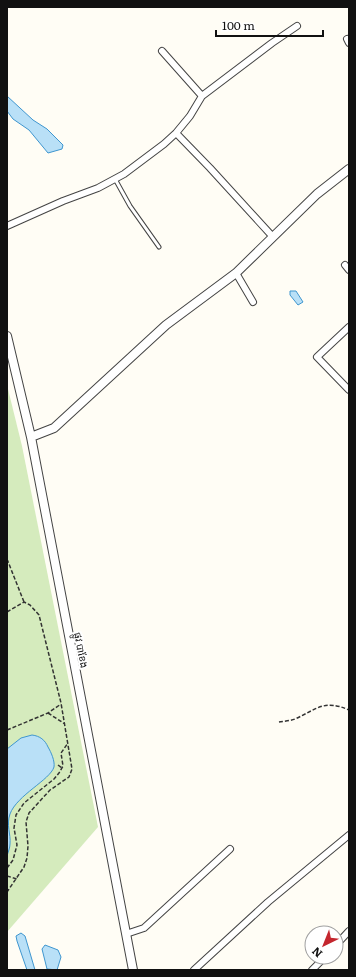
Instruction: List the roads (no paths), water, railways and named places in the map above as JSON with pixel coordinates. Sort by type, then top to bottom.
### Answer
[{"type":"street","points":[[7,226],[63,201],[98,188],[115,179],[151,155],[176,134],[190,116],[202,96],[297,26]]},
{"type":"street","points":[[162,51],[202,96]]},
{"type":"street","points":[[176,134],[210,168],[273,236]]},
{"type":"street","points":[[31,437],[54,428],[166,325],[236,273],[317,194],[349,169]]},
{"type":"street","points":[[236,273],[253,302]]},
{"type":"street","points":[[349,327],[317,357],[349,390]]},
{"type":"street","name":"ផ្លូវ បាខែង","points":[[7,336],[31,437],[133,970]]},
{"type":"street","points":[[194,970],[268,902],[349,835]]},
{"type":"street","points":[[126,934],[144,928],[230,850]]},
{"type":"lane","points":[[115,179],[130,206],[159,247]]},
{"type":"water","points":[[7,96],[33,120],[47,129],[63,145],[62,149],[48,153],[29,130],[13,119],[7,111]]},
{"type":"water","points":[[290,291],[296,291],[303,302],[298,305],[290,295]]},
{"type":"water","points":[[32,735],[40,737],[45,742],[54,762],[54,767],[46,777],[19,800],[10,814],[8,822],[10,846],[7,856],[7,749],[21,738]]},
{"type":"water","points":[[21,933],[25,936],[35,970],[27,970],[16,936]]},
{"type":"water","points":[[45,945],[58,950],[61,957],[57,970],[47,969],[42,949]]}]
